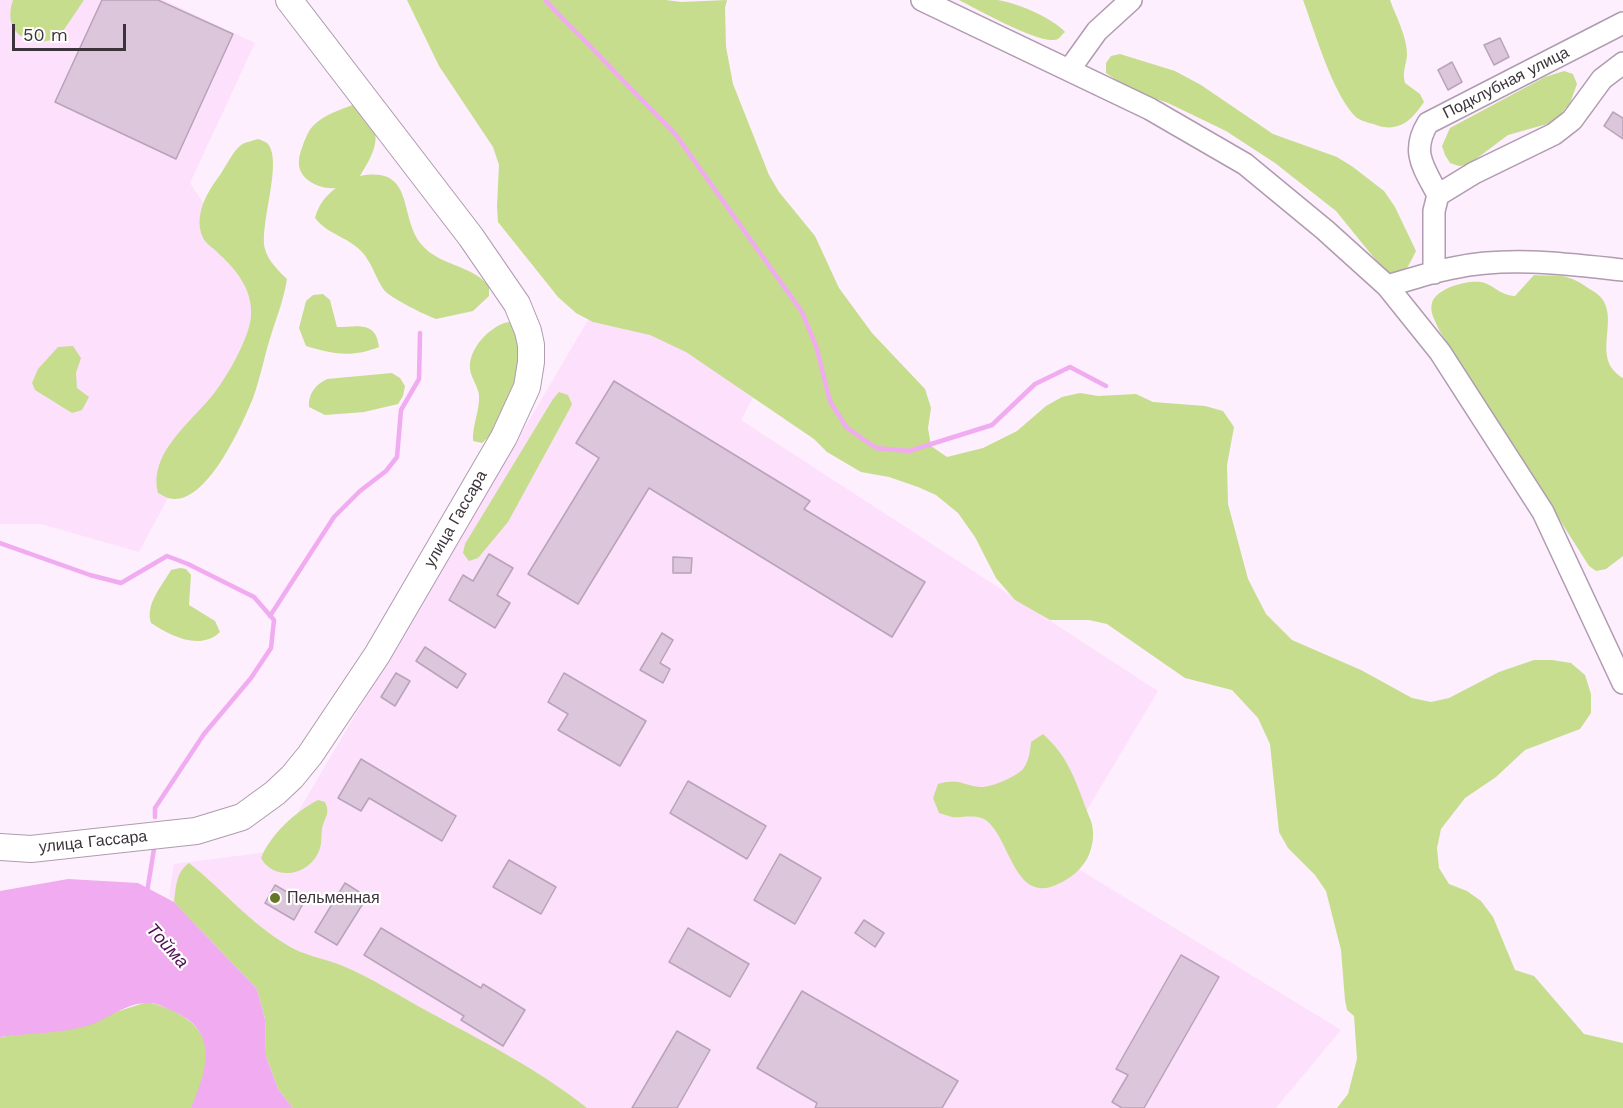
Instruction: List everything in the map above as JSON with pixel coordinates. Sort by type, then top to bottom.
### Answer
[{"type":"main road","name":"улица Гассара","points":[[0,847],[31,849],[196,831],[242,817],[275,793],[310,755],[377,655],[504,437],[527,387],[531,345],[518,304],[471,237],[290,0]]},
{"type":"street","points":[[922,0],[1150,109],[1245,164],[1325,230],[1387,286],[1440,352],[1542,512],[1623,683]]},
{"type":"street","points":[[1069,70],[1097,32],[1131,0]]},
{"type":"street","name":"Подклубная улица","points":[[1438,195],[1420,160],[1419,147],[1422,132],[1428,123],[1623,23]]},
{"type":"street","points":[[1434,273],[1434,211],[1438,195],[1474,173],[1554,134],[1572,120],[1602,79],[1623,63]]},
{"type":"street","points":[[1387,286],[1454,267],[1504,262],[1581,265],[1623,270]]},
{"type":"shaded area","points":[[0,0],[164,0],[255,43],[190,183],[272,304],[139,552],[41,524],[0,524]]},
{"type":"shaded area","points":[[604,293],[756,392],[741,420],[1158,691],[1059,857],[1341,1030],[1276,1108],[533,1108],[244,941],[190,924],[169,896],[174,864],[275,851]]},
{"type":"green space","points":[[13,0],[84,0],[59,37],[48,41],[38,41],[29,40],[15,30],[10,12]]},
{"type":"green space","points":[[407,0],[666,0],[681,2],[727,0],[725,8],[726,47],[733,84],[769,175],[779,192],[815,236],[839,288],[872,333],[925,389],[931,408],[928,428],[931,446],[947,457],[983,448],[1017,431],[1046,406],[1062,397],[1080,393],[1098,396],[1136,394],[1153,402],[1205,406],[1223,411],[1234,427],[1227,465],[1228,504],[1248,579],[1266,614],[1292,640],[1361,670],[1412,698],[1431,702],[1449,698],[1499,672],[1534,660],[1571,663],[1585,675],[1591,694],[1591,713],[1580,729],[1525,750],[1496,777],[1465,798],[1441,829],[1437,848],[1439,868],[1449,884],[1467,891],[1481,901],[1493,917],[1515,970],[1534,976],[1584,1034],[1623,1043],[1623,1108],[1337,1108],[1348,1094],[1357,1059],[1354,1016],[1347,1010],[1345,1000],[1341,950],[1326,891],[1315,875],[1288,848],[1279,832],[1270,744],[1258,718],[1232,690],[1185,678],[1107,624],[1089,620],[1050,620],[1015,600],[996,578],[975,537],[958,513],[936,495],[889,477],[861,472],[827,452],[814,439],[686,352],[650,335],[593,322],[576,313],[558,297],[498,222],[499,165],[493,147],[439,66]]},
{"type":"green space","points":[[959,0],[997,0],[1014,4],[1043,16],[1065,32],[1058,39],[1038,37],[1009,26]]},
{"type":"green space","points":[[1303,0],[1390,0],[1407,48],[1405,83],[1420,94],[1424,102],[1411,118],[1400,125],[1387,127],[1357,118],[1340,95]]},
{"type":"green space","points":[[1120,54],[1175,71],[1201,85],[1273,134],[1337,157],[1353,167],[1384,191],[1395,207],[1416,251],[1408,267],[1396,274],[1384,270],[1336,211],[1275,163],[1226,131],[1168,103],[1131,90],[1106,73],[1106,63],[1111,56]]},
{"type":"green space","points":[[1564,71],[1573,74],[1577,84],[1570,103],[1554,122],[1508,135],[1468,165],[1459,166],[1450,163],[1442,146],[1450,128],[1545,77]]},
{"type":"green space","points":[[355,104],[371,122],[376,136],[373,150],[360,176],[378,175],[390,178],[398,186],[403,196],[415,234],[422,245],[437,257],[473,273],[489,286],[489,296],[473,311],[436,319],[395,299],[383,288],[361,251],[325,228],[315,218],[322,202],[336,188],[317,185],[302,173],[299,159],[304,142],[310,130],[323,118]]},
{"type":"green space","points":[[258,139],[267,143],[272,151],[272,177],[264,238],[266,253],[271,262],[287,279],[281,306],[253,398],[223,459],[200,487],[188,496],[170,498],[158,493],[159,465],[173,440],[223,381],[242,347],[251,316],[249,298],[243,282],[232,267],[203,238],[200,230],[201,213],[210,189],[235,151],[243,144]]},
{"type":"green space","points":[[1534,275],[1562,276],[1576,280],[1600,296],[1607,310],[1608,361],[1623,378],[1623,556],[1606,569],[1596,571],[1589,566],[1439,330],[1432,313],[1431,306],[1435,298],[1439,293],[1453,286],[1468,282],[1481,282],[1505,294],[1515,296]]},
{"type":"green space","points":[[323,294],[330,300],[337,327],[358,326],[370,329],[377,338],[379,347],[360,353],[342,354],[306,346],[299,328],[306,301],[313,295]]},
{"type":"green space","points":[[508,322],[517,325],[520,358],[517,376],[505,409],[494,429],[482,443],[473,441],[479,395],[470,369],[470,361],[481,340],[494,328]]},
{"type":"green space","points":[[73,346],[81,358],[76,373],[77,388],[89,397],[82,410],[72,413],[35,390],[32,383],[38,369],[58,347]]},
{"type":"green space","points":[[392,373],[400,378],[405,386],[398,404],[364,412],[325,415],[309,407],[313,390],[327,379]]},
{"type":"green space","points":[[559,392],[568,395],[572,404],[568,412],[508,522],[478,558],[469,561],[463,553],[465,544]]},
{"type":"green space","points":[[186,569],[191,575],[189,605],[215,621],[220,632],[212,638],[186,640],[167,633],[151,623],[150,609],[155,595],[171,570]]},
{"type":"green space","points":[[1043,734],[1061,754],[1073,774],[1091,821],[1093,835],[1090,853],[1079,870],[1063,882],[1043,888],[1031,885],[1022,877],[993,827],[984,819],[972,816],[952,817],[939,813],[933,798],[938,784],[956,782],[984,787],[1015,775],[1027,763],[1031,742]]},
{"type":"green space","points":[[318,800],[325,802],[327,810],[322,829],[321,846],[316,857],[302,870],[293,873],[275,871],[267,866],[261,858],[277,832],[292,817]]},
{"type":"green space","points":[[189,863],[249,917],[287,945],[300,952],[343,966],[375,982],[529,1068],[587,1108],[293,1108],[278,1089],[266,1056],[265,1019],[257,989],[174,902],[179,875]]},
{"type":"green space","points":[[147,1002],[184,1017],[194,1025],[206,1045],[205,1073],[191,1108],[0,1108],[0,1037],[89,1025],[110,1014]]},
{"type":"water","name":"Тойма","points":[[68,879],[138,883],[174,902],[257,989],[265,1019],[266,1056],[278,1089],[293,1108],[191,1108],[204,1068],[206,1055],[204,1043],[191,1022],[155,1004],[131,1006],[76,1029],[0,1037],[0,891]]},
{"type":"building","points":[[102,0],[158,0],[233,34],[176,159],[55,102]]},
{"type":"building","points":[[1500,38],[1509,57],[1494,65],[1484,45]]},
{"type":"building","points":[[1452,62],[1462,82],[1448,90],[1438,70]]},
{"type":"building","points":[[1613,112],[1623,118],[1623,139],[1604,126]]},
{"type":"building","points":[[614,381],[810,501],[804,509],[925,582],[892,637],[649,488],[578,604],[528,574],[599,458],[576,443]]},
{"type":"building","points":[[489,554],[513,568],[497,595],[510,603],[495,628],[449,600],[463,575],[473,581]]},
{"type":"building","points":[[673,557],[692,558],[691,573],[673,573]]},
{"type":"building","points":[[662,633],[673,640],[660,663],[670,669],[663,683],[640,670]]},
{"type":"building","points":[[425,647],[466,674],[457,688],[416,661]]},
{"type":"building","points":[[396,673],[410,681],[395,706],[381,697]]},
{"type":"building","points":[[564,673],[646,721],[620,766],[558,730],[568,714],[548,702]]},
{"type":"building","points":[[361,759],[456,816],[442,841],[369,798],[361,811],[338,798]]},
{"type":"building","points":[[688,781],[766,826],[747,859],[670,813]]},
{"type":"building","points":[[780,854],[821,878],[795,924],[754,900]]},
{"type":"building","points":[[509,860],[556,887],[541,914],[493,887]]},
{"type":"building","points":[[345,883],[367,897],[337,945],[315,932]]},
{"type":"building","points":[[275,885],[304,902],[294,920],[265,903]]},
{"type":"building","points":[[864,920],[884,933],[875,947],[855,933]]},
{"type":"building","points":[[381,928],[481,988],[483,984],[525,1010],[503,1046],[461,1020],[464,1016],[364,955]]},
{"type":"building","points":[[688,928],[749,964],[730,997],[669,962]]},
{"type":"building","points":[[1181,955],[1219,977],[1144,1108],[1122,1108],[1112,1102],[1128,1075],[1116,1069]]},
{"type":"building","points":[[802,991],[958,1081],[942,1108],[815,1108],[817,1103],[757,1068]]},
{"type":"building","points":[[677,1031],[710,1050],[677,1108],[632,1108]]},
{"type":"waterway","points":[[545,0],[676,135],[802,312],[816,346],[830,401],[846,427],[876,448],[909,451],[992,425],[1035,384],[1070,367],[1106,386]]},
{"type":"waterway","points":[[270,616],[334,517],[360,491],[386,471],[397,457],[401,410],[419,379],[420,333]]},
{"type":"waterway","points":[[0,543],[90,575],[121,583],[167,556],[254,597],[274,620],[271,648],[251,678],[204,734],[155,808],[155,817]]},
{"type":"waterway","points":[[147,892],[154,849]]},
{"type":"place","name":"Пельменная","points":[[275,898]]}]
